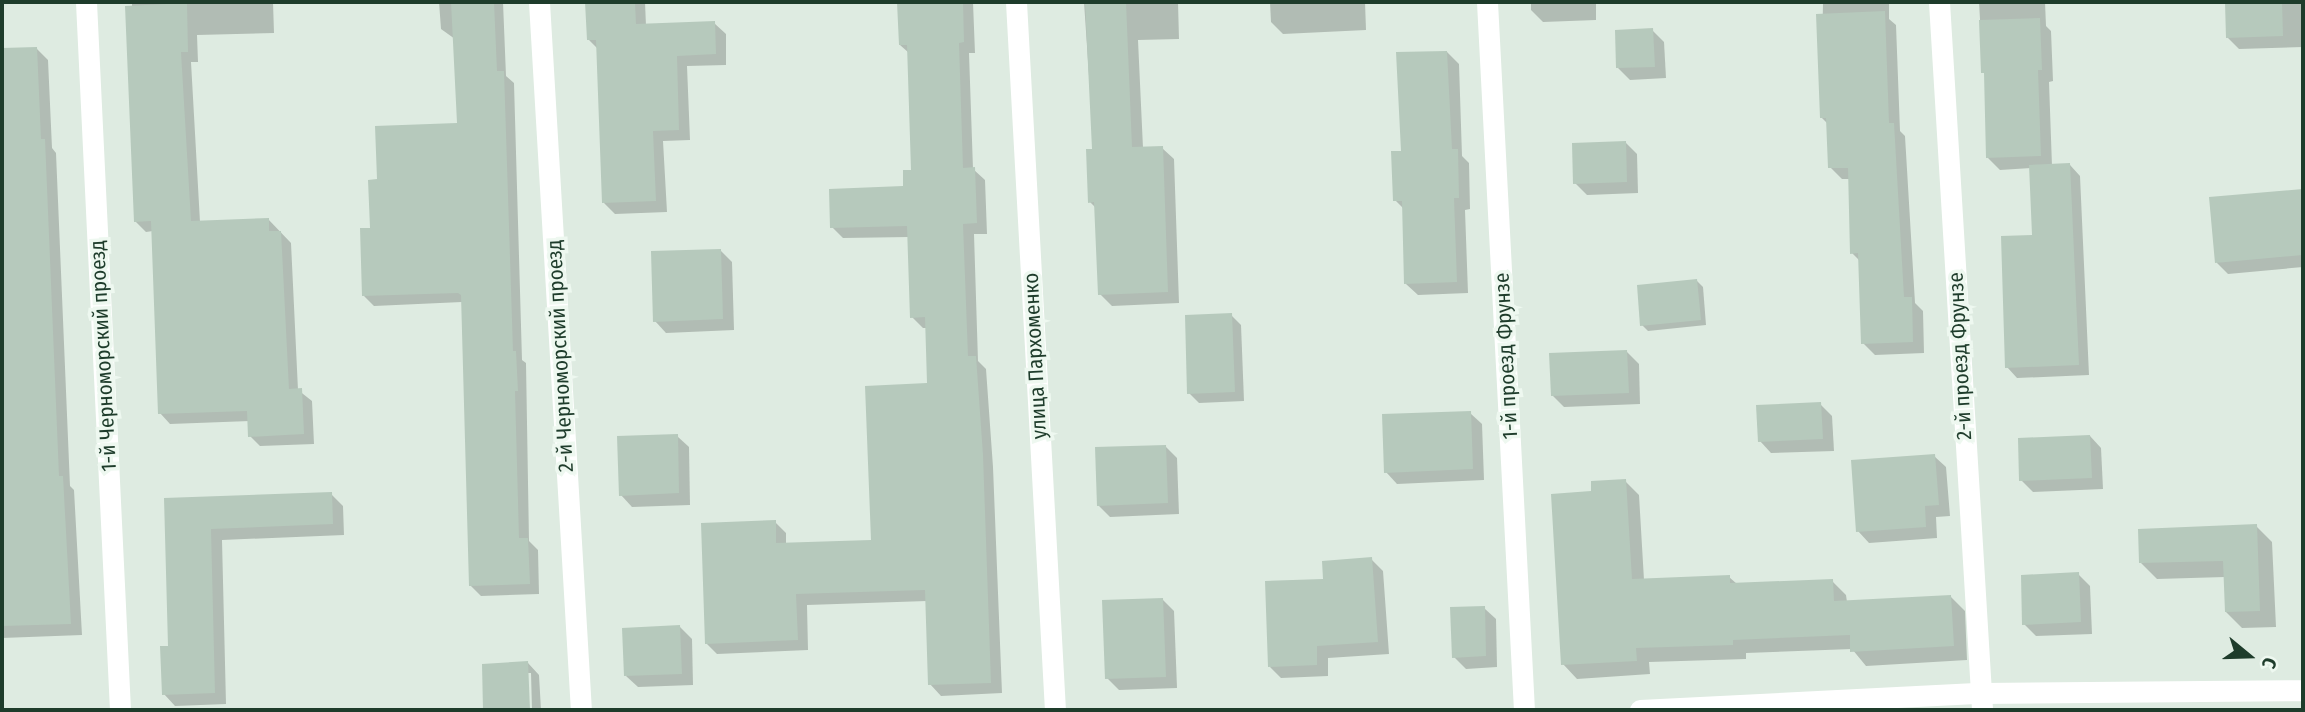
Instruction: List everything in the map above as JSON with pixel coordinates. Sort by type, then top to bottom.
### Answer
[{"type":"street","name":"1-й Черноморский проезд","points":[[86,2],[120,710]]},
{"type":"street","name":"2-й Черноморский проезд","points":[[539,2],[581,710]]},
{"type":"street","name":"улица Пархоменко","points":[[1016,2],[1055,710]]},
{"type":"street","name":"1-й проезд Фрунзе","points":[[1487,2],[1524,710]]},
{"type":"street","name":"2-й проезд Фрунзе","points":[[1939,2],[1981,702]]},
{"type":"street","points":[[1640,710],[1981,702],[2303,690]]},
{"type":"building","points":[[451,2],[494,2],[497,71],[504,71],[513,351],[516,351],[518,391],[515,391],[519,538],[528,538],[530,584],[469,586],[461,295],[362,296],[360,228],[370,228],[368,180],[377,179],[375,126],[457,123]]},
{"type":"building","points":[[585,2],[635,2],[636,24],[715,21],[716,54],[677,56],[679,130],[653,131],[656,201],[602,203],[596,40],[587,40]]},
{"type":"building","points":[[897,2],[963,2],[964,42],[959,43],[963,168],[975,167],[977,223],[963,224],[968,356],[976,356],[983,455],[991,683],[928,685],[925,590],[796,594],[798,640],[705,644],[701,523],[776,520],[776,543],[871,540],[865,386],[927,383],[925,317],[910,318],[907,226],[830,228],[829,189],[903,186],[903,170],[911,170],[907,45],[899,45]]},
{"type":"building","points":[[1085,2],[1126,2],[1132,147],[1163,146],[1168,292],[1098,295],[1094,202],[1088,203],[1086,149],[1092,149]]},
{"type":"building","points":[[2225,2],[2282,2],[2283,36],[2226,38]]},
{"type":"building","points":[[187,3],[188,52],[181,52],[191,221],[269,218],[269,231],[281,231],[289,389],[302,388],[304,434],[248,437],[247,411],[158,414],[151,221],[134,222],[125,6]]},
{"type":"building","points":[[1885,11],[1889,123],[1894,123],[1904,297],[1912,297],[1913,342],[1861,344],[1858,253],[1850,254],[1848,168],[1828,168],[1826,118],[1820,118],[1816,14]]},
{"type":"building","points":[[2040,18],[2042,70],[2038,70],[2041,156],[1986,158],[1984,73],[1981,73],[1979,20]]},
{"type":"building","points":[[1653,28],[1655,67],[1616,68],[1615,30]]},
{"type":"building","points":[[37,47],[41,139],[45,139],[59,476],[63,476],[71,624],[2,626],[2,48]]},
{"type":"building","points":[[1447,51],[1452,149],[1458,149],[1459,198],[1454,198],[1457,282],[1404,284],[1402,201],[1393,201],[1391,151],[1401,151],[1396,52]]},
{"type":"building","points":[[1626,141],[1627,182],[1573,184],[1572,143]]},
{"type":"building","points":[[2070,163],[2079,365],[2005,368],[2001,236],[2032,235],[2029,165]]},
{"type":"building","points":[[2303,189],[2303,255],[2215,263],[2209,197]]},
{"type":"building","points":[[721,249],[723,319],[653,322],[651,251]]},
{"type":"building","points":[[1697,279],[1701,320],[1640,326],[1637,285]]},
{"type":"building","points":[[1232,313],[1235,392],[1187,394],[1185,315]]},
{"type":"building","points":[[1627,350],[1629,393],[1551,396],[1549,353]]},
{"type":"building","points":[[1821,402],[1823,439],[1758,442],[1756,405]]},
{"type":"building","points":[[1471,411],[1473,469],[1384,473],[1382,414]]},
{"type":"building","points":[[678,434],[679,493],[619,496],[617,436]]},
{"type":"building","points":[[2090,435],[2092,478],[2019,481],[2018,438]]},
{"type":"building","points":[[1166,445],[1168,503],[1097,506],[1095,447]]},
{"type":"building","points":[[1935,454],[1939,505],[1925,506],[1926,527],[1856,532],[1851,460]]},
{"type":"building","points":[[1626,479],[1632,579],[1730,575],[1730,583],[1833,579],[1834,601],[1951,595],[1954,646],[1850,652],[1850,635],[1733,640],[1733,645],[1636,648],[1637,661],[1561,665],[1551,494],[1591,491],[1591,481]]},
{"type":"building","points":[[332,492],[333,524],[211,529],[215,693],[162,695],[160,646],[168,646],[164,498]]},
{"type":"building","points":[[2257,524],[2260,611],[2225,612],[2223,561],[2139,563],[2138,529]]},
{"type":"building","points":[[1372,557],[1378,642],[1317,646],[1317,665],[1268,667],[1265,581],[1323,579],[1322,561]]},
{"type":"building","points":[[2079,572],[2081,622],[2022,625],[2021,575]]},
{"type":"building","points":[[1163,598],[1166,677],[1105,679],[1102,600]]},
{"type":"building","points":[[1485,606],[1486,656],[1452,658],[1450,607]]},
{"type":"building","points":[[680,625],[682,674],[624,676],[622,628]]},
{"type":"building","points":[[528,661],[530,710],[483,710],[482,664]]}]
